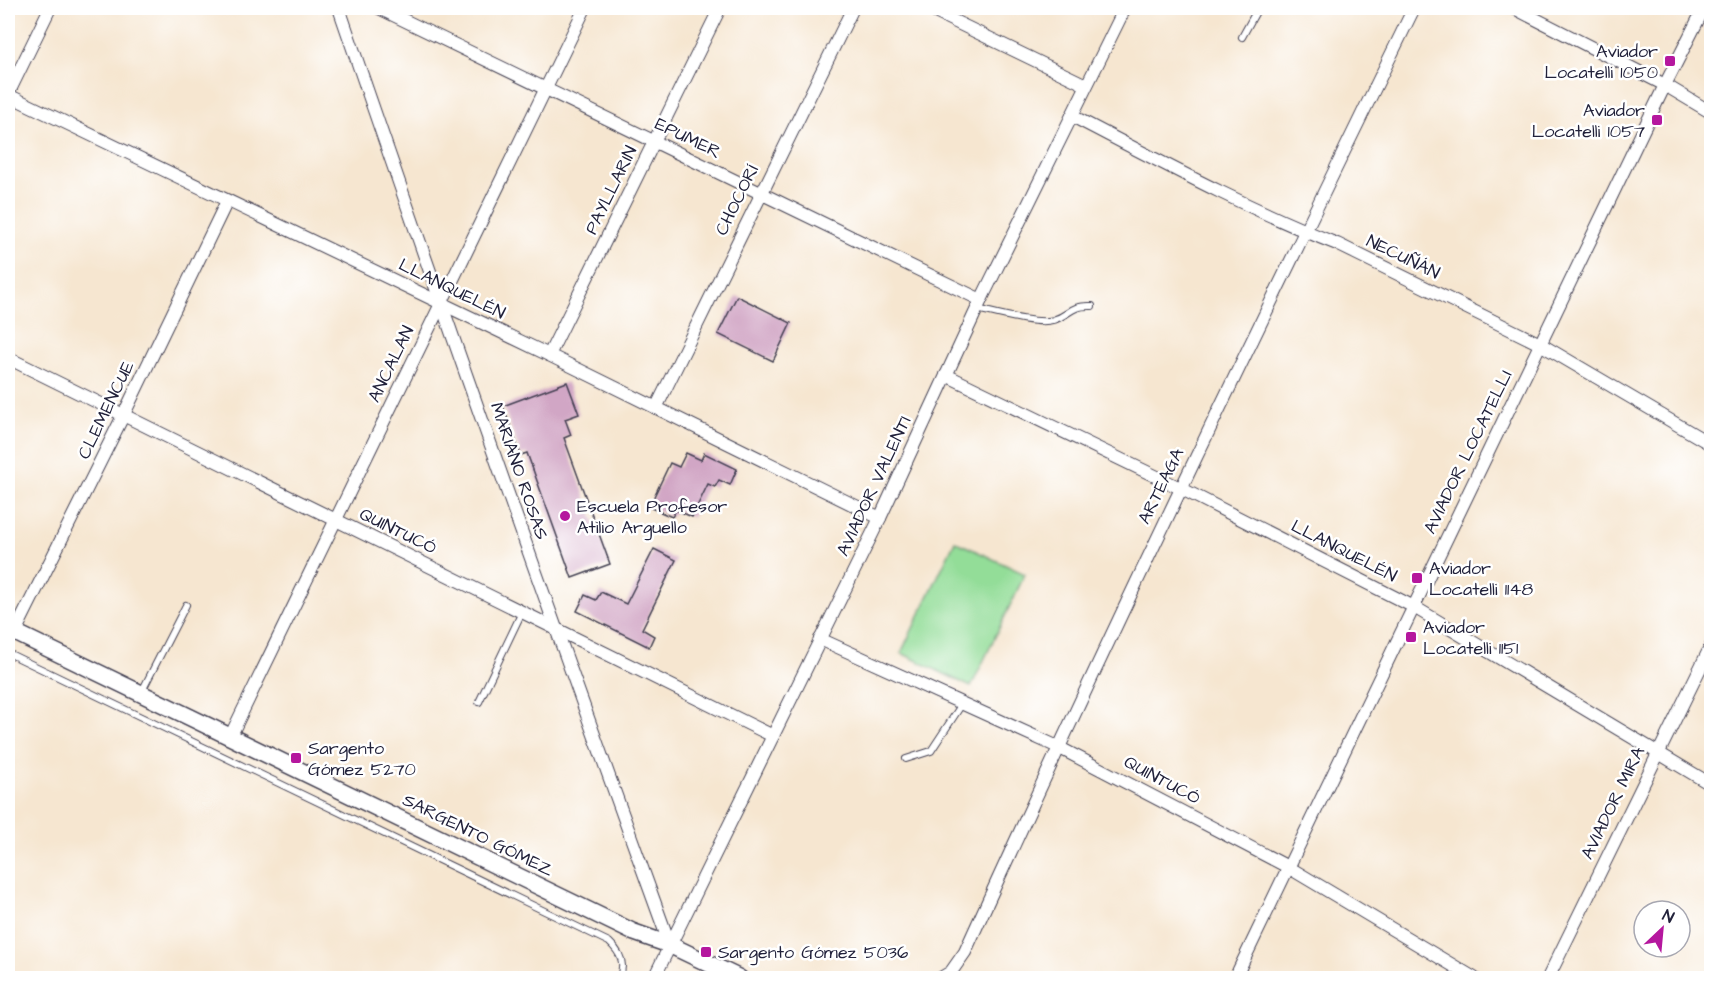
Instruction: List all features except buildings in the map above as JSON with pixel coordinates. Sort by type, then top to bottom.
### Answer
[{"type":"main road","name":"SARGENTO GÓMEZ","points":[[11,631],[633,932],[670,945],[739,978]]},
{"type":"street","points":[[8,95],[50,8]]},
{"type":"street","name":"MARIANO ROSAS","points":[[339,8],[440,303],[670,945]]},
{"type":"street","name":"EPUMER","points":[[380,8],[545,90],[655,141],[978,304]]},
{"type":"street","name":"ANCALAN","points":[[230,737],[585,8]]},
{"type":"street","name":"PAYLLARIN","points":[[549,355],[720,8]]},
{"type":"street","name":"CHOCORÍ","points":[[656,408],[853,8]]},
{"type":"street","points":[[927,8],[1086,85]]},
{"type":"street","name":"AVIADOR VALENTI","points":[[654,978],[880,518],[978,304],[1125,8]]},
{"type":"street","name":"ARTEAGA","points":[[941,978],[951,972],[965,952],[1058,747],[1180,488],[1414,8]]},
{"type":"street","points":[[1514,8],[1665,85],[1712,113]]},
{"type":"street","name":"AVIADOR LOCATELLI","points":[[1235,978],[1704,8]]},
{"type":"street","name":"LLANQUELÉN","points":[[8,95],[549,355],[880,518]]},
{"type":"street","name":"NECUÑÁN","points":[[1072,116],[1194,178],[1305,232],[1337,244],[1540,344],[1712,445]]},
{"type":"street","name":"CLEMENCUE","points":[[11,631],[124,414],[227,201]]},
{"type":"street","name":"QUINTUCÓ","points":[[8,358],[773,736]]},
{"type":"street","name":"LLANQUELÉN","points":[[946,375],[1180,488],[1414,607],[1712,785]]},
{"type":"street","name":"QUINTUCÓ","points":[[820,639],[1058,747],[1288,867],[1474,978]]},
{"type":"street","name":"AVIADOR MIRA","points":[[1548,978],[1712,644]]},
{"type":"lane","points":[[1242,38],[1258,8]]},
{"type":"lane","points":[[978,304],[1042,322],[1054,320],[1080,306],[1092,306]]},
{"type":"lane","points":[[141,694],[186,605]]},
{"type":"lane","points":[[479,702],[522,612]]},
{"type":"lane","points":[[8,653],[609,942],[622,960],[623,970],[619,978]]},
{"type":"lane","points":[[906,759],[931,752],[962,703]]},
{"type":"green space","points":[[955,541],[1025,574],[971,687],[901,653]]},
{"type":"place","name":"Aviador Locatelli 1050","points":[[1670,61]]},
{"type":"place","name":"Aviador Locatelli 1057","points":[[1657,120]]},
{"type":"place","name":"Escuela Profesor Atilio Arguello","points":[[565,516]]},
{"type":"place","name":"Aviador Locatelli 1148","points":[[1417,578]]},
{"type":"place","name":"Aviador Locatelli 1151","points":[[1411,637]]},
{"type":"place","name":"Sargento Gómez 5270","points":[[296,758]]},
{"type":"place","name":"Sargento Gómez 5036","points":[[706,952]]}]
